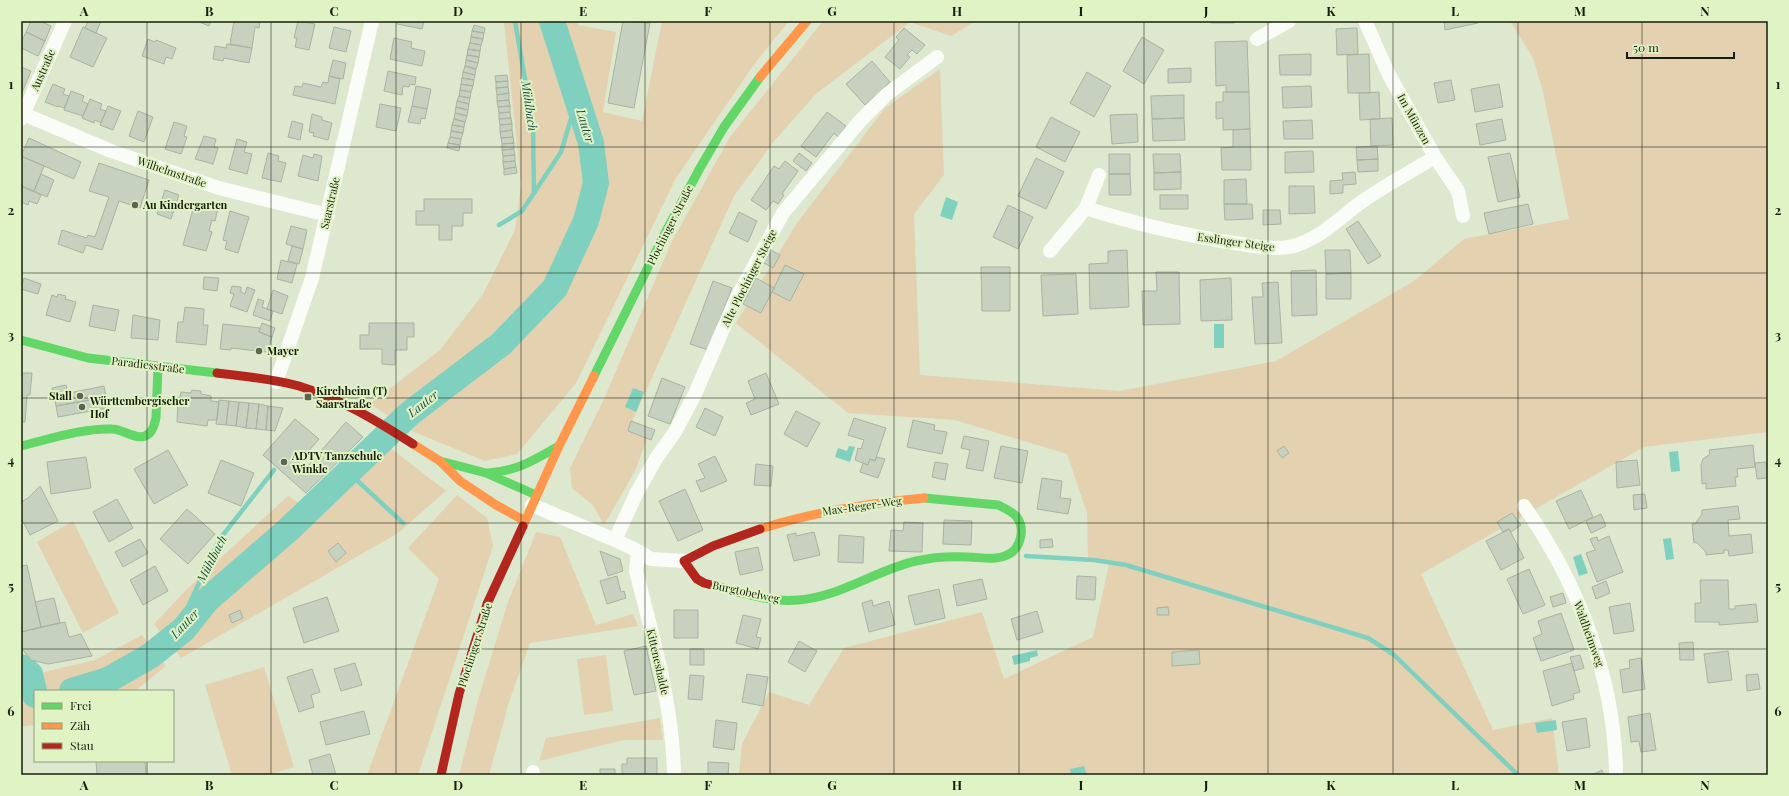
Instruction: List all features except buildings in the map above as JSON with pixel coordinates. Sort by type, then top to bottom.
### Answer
[{"type":"main road","name":"Plochinger Straße","points":[[441,775],[459,694],[487,604],[559,446],[665,233],[708,154],[739,106],[770,64],[807,21]]},
{"type":"main road","name":"Paradiesstraße","points":[[21,340],[88,358],[236,375],[276,382]]},
{"type":"main road","points":[[21,446],[112,428],[131,436],[140,437],[146,435],[153,429],[156,418],[158,366]]},
{"type":"main road","points":[[276,382],[298,386],[330,397],[366,414],[440,461],[460,481],[496,505],[525,520]]},
{"type":"main road","points":[[486,473],[508,472],[521,467],[559,446]]},
{"type":"main road","points":[[440,461],[486,473],[534,500]]},
{"type":"main road","name":"Max-Reger-Weg","points":[[684,561],[699,552],[726,540],[824,511],[879,501],[924,498],[998,505],[1008,509],[1020,522],[1021,532],[1019,544]]},
{"type":"main road","name":"Burgtobelweg","points":[[684,561],[697,579],[704,583],[785,601],[799,600],[822,595],[907,563],[927,558],[992,558],[1007,555],[1019,544]]},
{"type":"street","name":"Austraße","points":[[22,115],[65,21]]},
{"type":"street","name":"Saarstraße","points":[[276,382],[312,278],[328,215],[372,21]]},
{"type":"street","points":[[1257,39],[1289,21]]},
{"type":"street","name":"Im Münzen","points":[[1365,21],[1389,75],[1435,157],[1458,191],[1463,216]]},
{"type":"street","name":"Alte Plochinger Steige","points":[[615,540],[637,492],[657,457],[675,432],[695,394],[736,299],[783,213],[860,121],[886,95],[937,57]]},
{"type":"street","name":"Wilhelmstraße","points":[[22,115],[111,151],[218,188],[328,215]]},
{"type":"street","name":"Esslinger Steige","points":[[1086,208],[1123,220],[1195,236],[1260,247],[1284,248],[1298,244],[1326,230],[1360,203],[1435,157]]},
{"type":"street","points":[[1050,251],[1086,208],[1099,175]]},
{"type":"street","points":[[534,500],[638,551],[650,559],[684,561]]},
{"type":"street","name":"Waldheimweg","points":[[1524,506],[1546,537],[1557,558],[1585,620],[1604,675],[1611,715],[1616,775]]},
{"type":"street","name":"Kitteneshalde","points":[[638,551],[636,571],[666,694],[673,745],[674,775]]},
{"type":"street","points":[[432,775],[444,761]]},
{"type":"shaded area","points":[[504,21],[578,21],[578,25],[616,32],[603,112],[642,121],[662,21],[789,21],[755,63],[676,178],[576,383],[517,454],[485,461],[414,432],[370,404],[440,350],[483,294],[515,230],[521,185]]},
{"type":"shaded area","points":[[823,21],[976,21],[951,36],[910,22],[816,94],[775,140],[734,196],[631,424],[650,431],[635,471],[604,525],[593,505],[572,488],[570,468],[604,399],[672,241],[730,137]]},
{"type":"shaded area","points":[[1510,21],[1768,21],[1768,432],[1644,447],[1421,574],[1493,730],[1552,718],[1559,775],[739,775],[742,744],[769,692],[809,705],[844,648],[982,612],[1004,679],[1093,637],[1110,560],[1088,559],[1087,513],[1067,454],[955,420],[848,413],[736,323],[797,223],[885,108],[940,69],[944,175],[914,214],[920,375],[1120,391],[1276,361],[1414,281],[1464,239],[1569,219],[1543,92],[1533,58]]},
{"type":"shaded area","points":[[375,436],[446,491],[398,533],[181,658],[154,624],[186,590],[288,496],[303,505]]},
{"type":"shaded area","points":[[457,495],[487,518],[493,546],[418,775],[367,775],[439,579],[408,548]]},
{"type":"shaded area","points":[[73,521],[119,613],[83,633],[37,542]]},
{"type":"shaded area","points":[[536,532],[560,537],[596,625],[633,614],[638,626],[530,643],[509,702],[489,775],[459,775],[478,700],[507,605]]},
{"type":"shaded area","points":[[142,635],[166,666],[136,690],[34,690],[34,725],[21,727],[21,681],[48,671],[95,660]]},
{"type":"shaded area","points":[[606,655],[613,711],[584,715],[577,659]]},
{"type":"shaded area","points":[[264,667],[294,767],[268,775],[232,775],[205,685]]},
{"type":"shaded area","points":[[660,718],[663,740],[623,740],[539,761],[546,738]]},
{"type":"water","points":[[946,197],[958,202],[952,220],[940,216]]},
{"type":"water","points":[[1214,324],[1224,324],[1224,348],[1214,348]]},
{"type":"water","points":[[633,388],[644,392],[636,412],[625,407]]},
{"type":"water","points":[[849,446],[855,447],[850,462],[835,457],[838,448],[847,451]]},
{"type":"water","points":[[1678,451],[1680,471],[1671,472],[1669,452]]},
{"type":"water","points":[[1671,538],[1674,559],[1666,560],[1663,539]]},
{"type":"water","points":[[1581,554],[1588,573],[1579,576],[1573,557]]},
{"type":"water","points":[[1037,650],[1038,656],[1030,658],[1030,661],[1014,665],[1012,656]]},
{"type":"water","points":[[1556,720],[1557,730],[1537,733],[1535,723]]},
{"type":"water","points":[[1084,766],[1087,775],[1071,775],[1070,769]]},
{"type":"waterway","name":"Mühlbach","points":[[499,225],[522,211],[534,193],[533,126],[515,21]]},
{"type":"waterway","name":"Lauter","points":[[75,690],[108,680],[150,656],[184,629],[207,600],[288,530],[409,414],[501,344],[555,288],[586,221],[596,183],[591,143],[552,21]]},
{"type":"waterway","name":"Mühlbach","points":[[534,193],[561,152],[577,99]]},
{"type":"waterway","name":"Mühlbach","points":[[175,635],[219,540],[274,470]]},
{"type":"waterway","points":[[348,472],[403,523]]},
{"type":"waterway","points":[[1026,556],[1094,560],[1126,565],[1368,638],[1393,654],[1518,775]]},
{"type":"waterway","name":"Lauter","points":[[21,667],[30,674],[34,691]]},
{"type":"traffic: fast","points":[[594,376],[665,233],[700,168],[724,127],[760,77]]},
{"type":"traffic: fast","points":[[21,340],[88,358],[217,373]]},
{"type":"traffic: fast","points":[[21,446],[66,434],[89,430],[116,429],[137,437],[148,435],[153,428],[156,418],[158,366]]},
{"type":"traffic: fast","points":[[488,473],[509,470],[525,464],[559,446]]},
{"type":"traffic: fast","points":[[440,461],[486,473],[536,495]]},
{"type":"traffic: fast","points":[[738,592],[775,600],[798,600],[813,598],[843,589],[901,565],[916,561],[949,557],[998,558],[1012,552],[1019,543],[1021,532],[1019,521],[1016,516],[998,505],[924,498]]},
{"type":"traffic: slow","points":[[760,77],[807,21]]},
{"type":"traffic: slow","points":[[523,526],[559,446],[594,376]]},
{"type":"traffic: slow","points":[[413,444],[440,461],[460,481],[496,505],[525,521]]},
{"type":"traffic: slow","points":[[760,529],[841,509],[924,498]]},
{"type":"traffic: jam","points":[[217,373],[279,381],[314,391],[358,411],[413,444]]},
{"type":"traffic: jam","points":[[441,775],[459,694],[487,604],[523,526]]},
{"type":"traffic: jam","points":[[738,592],[704,583],[697,579],[684,561],[713,546],[760,529]]},
{"type":"place","name":"Au Kindergarten","points":[[135,205]]},
{"type":"place","name":"Mayer","points":[[259,351]]},
{"type":"place","name":"Stall","points":[[80,396]]},
{"type":"place","name":"Kirchheim (T) Saarstraße","points":[[308,397]]},
{"type":"place","name":"Württembergischer Hof","points":[[82,407]]},
{"type":"place","name":"ADTV Tanzschule Winkle","points":[[284,462]]}]
